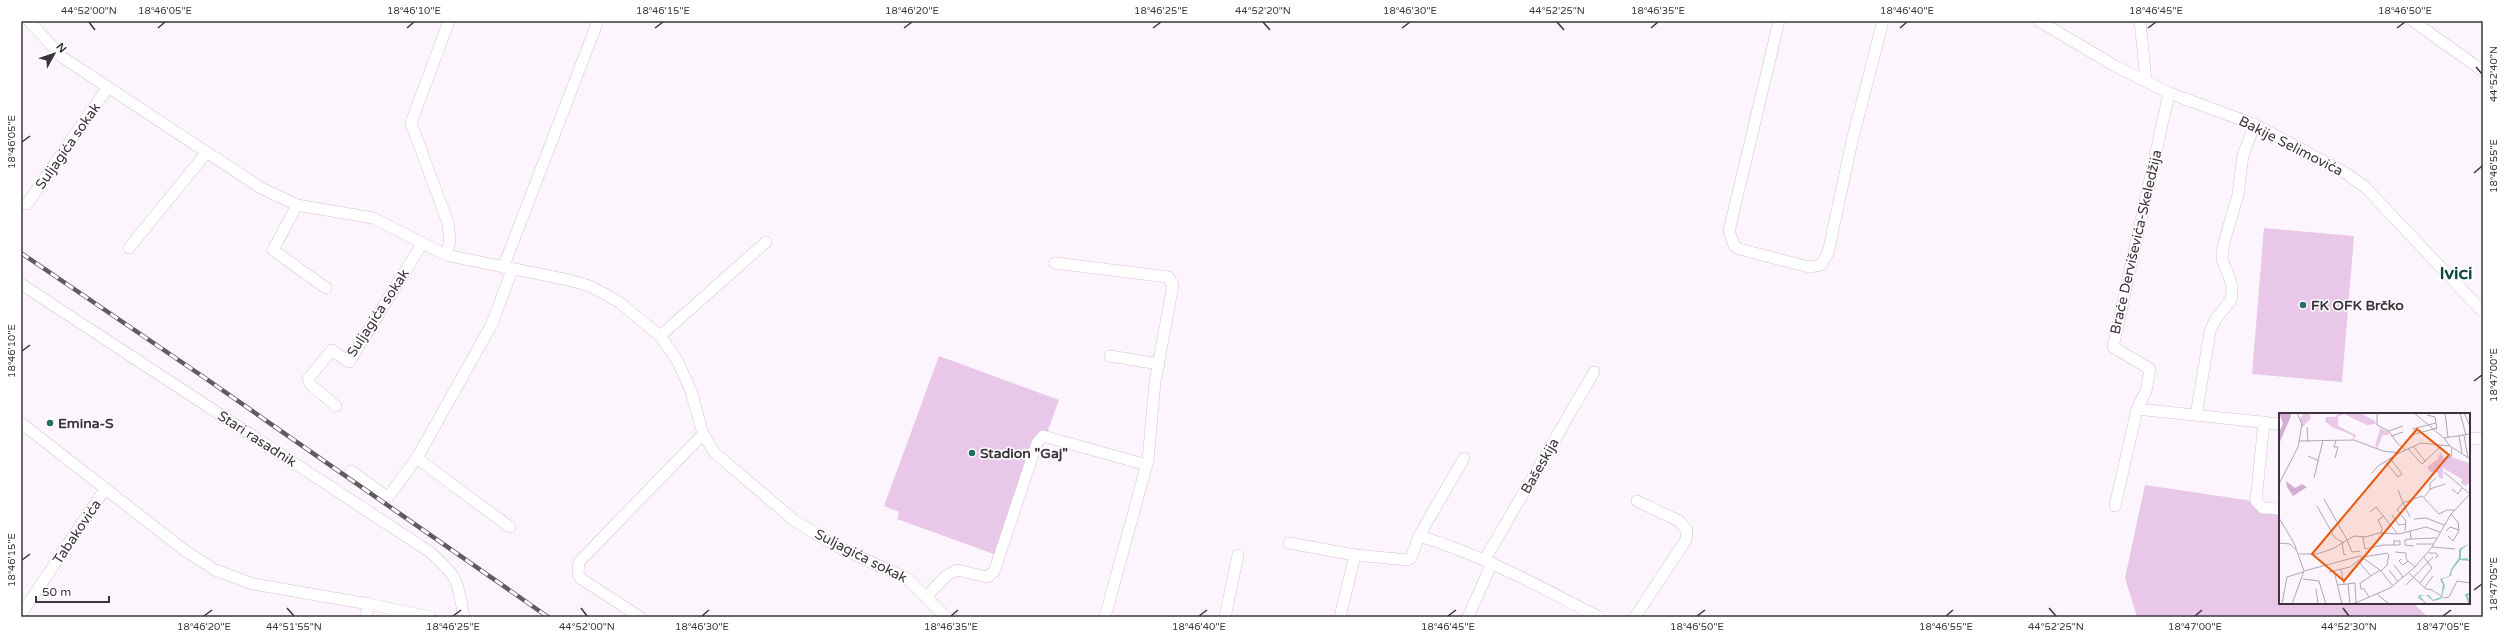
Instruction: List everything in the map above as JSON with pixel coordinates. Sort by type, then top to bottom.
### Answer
[{"type":"street","name":"Suljagića sokak","points":[[29,21],[62,57],[261,188],[297,205],[373,218],[446,255],[590,286],[631,310],[660,336],[681,367],[704,434],[715,453],[795,521],[834,545],[896,572],[927,596],[946,617]]},
{"type":"street","points":[[446,255],[450,241],[448,223],[411,123],[448,21]]},
{"type":"street","points":[[351,471],[386,496],[389,496],[418,456],[492,324],[508,269],[598,21]]},
{"type":"street","points":[[1779,21],[1729,231],[1734,245],[1739,249],[1809,267],[1821,265],[1828,253],[1852,141],[1883,21]]},
{"type":"street","name":"Bakije Selimovića","points":[[2039,21],[2115,66],[2169,93],[2255,124],[2344,172],[2364,187],[2483,312]]},
{"type":"street","points":[[2140,21],[2146,81]]},
{"type":"street","points":[[2413,21],[2483,72]]},
{"type":"street","name":"Suljagića sokak","points":[[27,204],[108,87]]},
{"type":"street","name":"Braće Derviševića-Skeledžija","points":[[2137,409],[2146,391],[2150,369],[2113,347],[2169,93]]},
{"type":"street","points":[[2196,415],[2210,332],[2215,320],[2231,300],[2232,282],[2222,259],[2224,246],[2238,195],[2243,156],[2255,124]]},
{"type":"street","points":[[129,248],[207,152]]},
{"type":"street","points":[[297,205],[273,250],[326,288]]},
{"type":"street","points":[[660,336],[766,242]]},
{"type":"street","name":"Suljagića sokak","points":[[336,406],[310,384],[308,379],[332,350],[349,362],[422,244]]},
{"type":"street","points":[[1055,263],[1168,277],[1172,280],[1173,285],[1159,364],[1147,465],[1105,617]]},
{"type":"street","name":"Stari rasadnik","points":[[21,284],[430,552],[454,574],[464,617]]},
{"type":"street","points":[[1110,356],[1159,364]]},
{"type":"street","name":"Bašeskija","points":[[1468,617],[1488,561],[1594,372]]},
{"type":"street","points":[[2115,506],[2137,409],[2279,424]]},
{"type":"street","points":[[2264,422],[2256,501],[2263,508],[2279,509]]},
{"type":"street","points":[[23,427],[184,550],[215,570],[253,584],[369,604],[430,617]]},
{"type":"street","points":[[640,617],[580,578],[578,573],[579,562],[704,434]]},
{"type":"street","points":[[927,596],[946,576],[957,570],[987,577],[994,572],[1037,443],[1043,436],[1147,465]]},
{"type":"street","points":[[2470,438],[2483,439]]},
{"type":"street","points":[[418,456],[423,463],[510,527]]},
{"type":"street","points":[[1289,543],[1355,555],[1408,560],[1411,558],[1420,536],[1464,458]]},
{"type":"street","name":"Tabakovića","points":[[21,614],[105,490]]},
{"type":"street","points":[[1635,617],[1686,540],[1687,530],[1679,521],[1637,501]]},
{"type":"street","points":[[1420,536],[1454,546],[1488,561],[1599,617]]},
{"type":"street","points":[[1225,617],[1238,554]]},
{"type":"street","points":[[1340,617],[1355,555]]},
{"type":"street","points":[[366,617],[369,604]]},
{"type":"shaded area","name":"FK OFK Brčko","points":[[2264,228],[2354,236],[2342,382],[2252,374]]},
{"type":"shaded area","name":"Stadion \"Gaj\"","points":[[939,356],[1059,400],[1002,557],[897,519],[899,512],[884,506]]},
{"type":"shaded area","points":[[2145,485],[2279,505],[2279,604],[2417,604],[2416,606],[2428,617],[2137,617],[2125,578]]},
{"type":"railway","points":[[21,253],[205,378],[548,617]]},
{"type":"place","name":"FK OFK Brčko","points":[[2303,305]]},
{"type":"place","name":"Emina-S","points":[[50,423]]},
{"type":"place","name":"Stadion \"Gaj\"","points":[[972,453]]},
{"type":"district","name":"Ivici","points":[[2456,273]]}]
